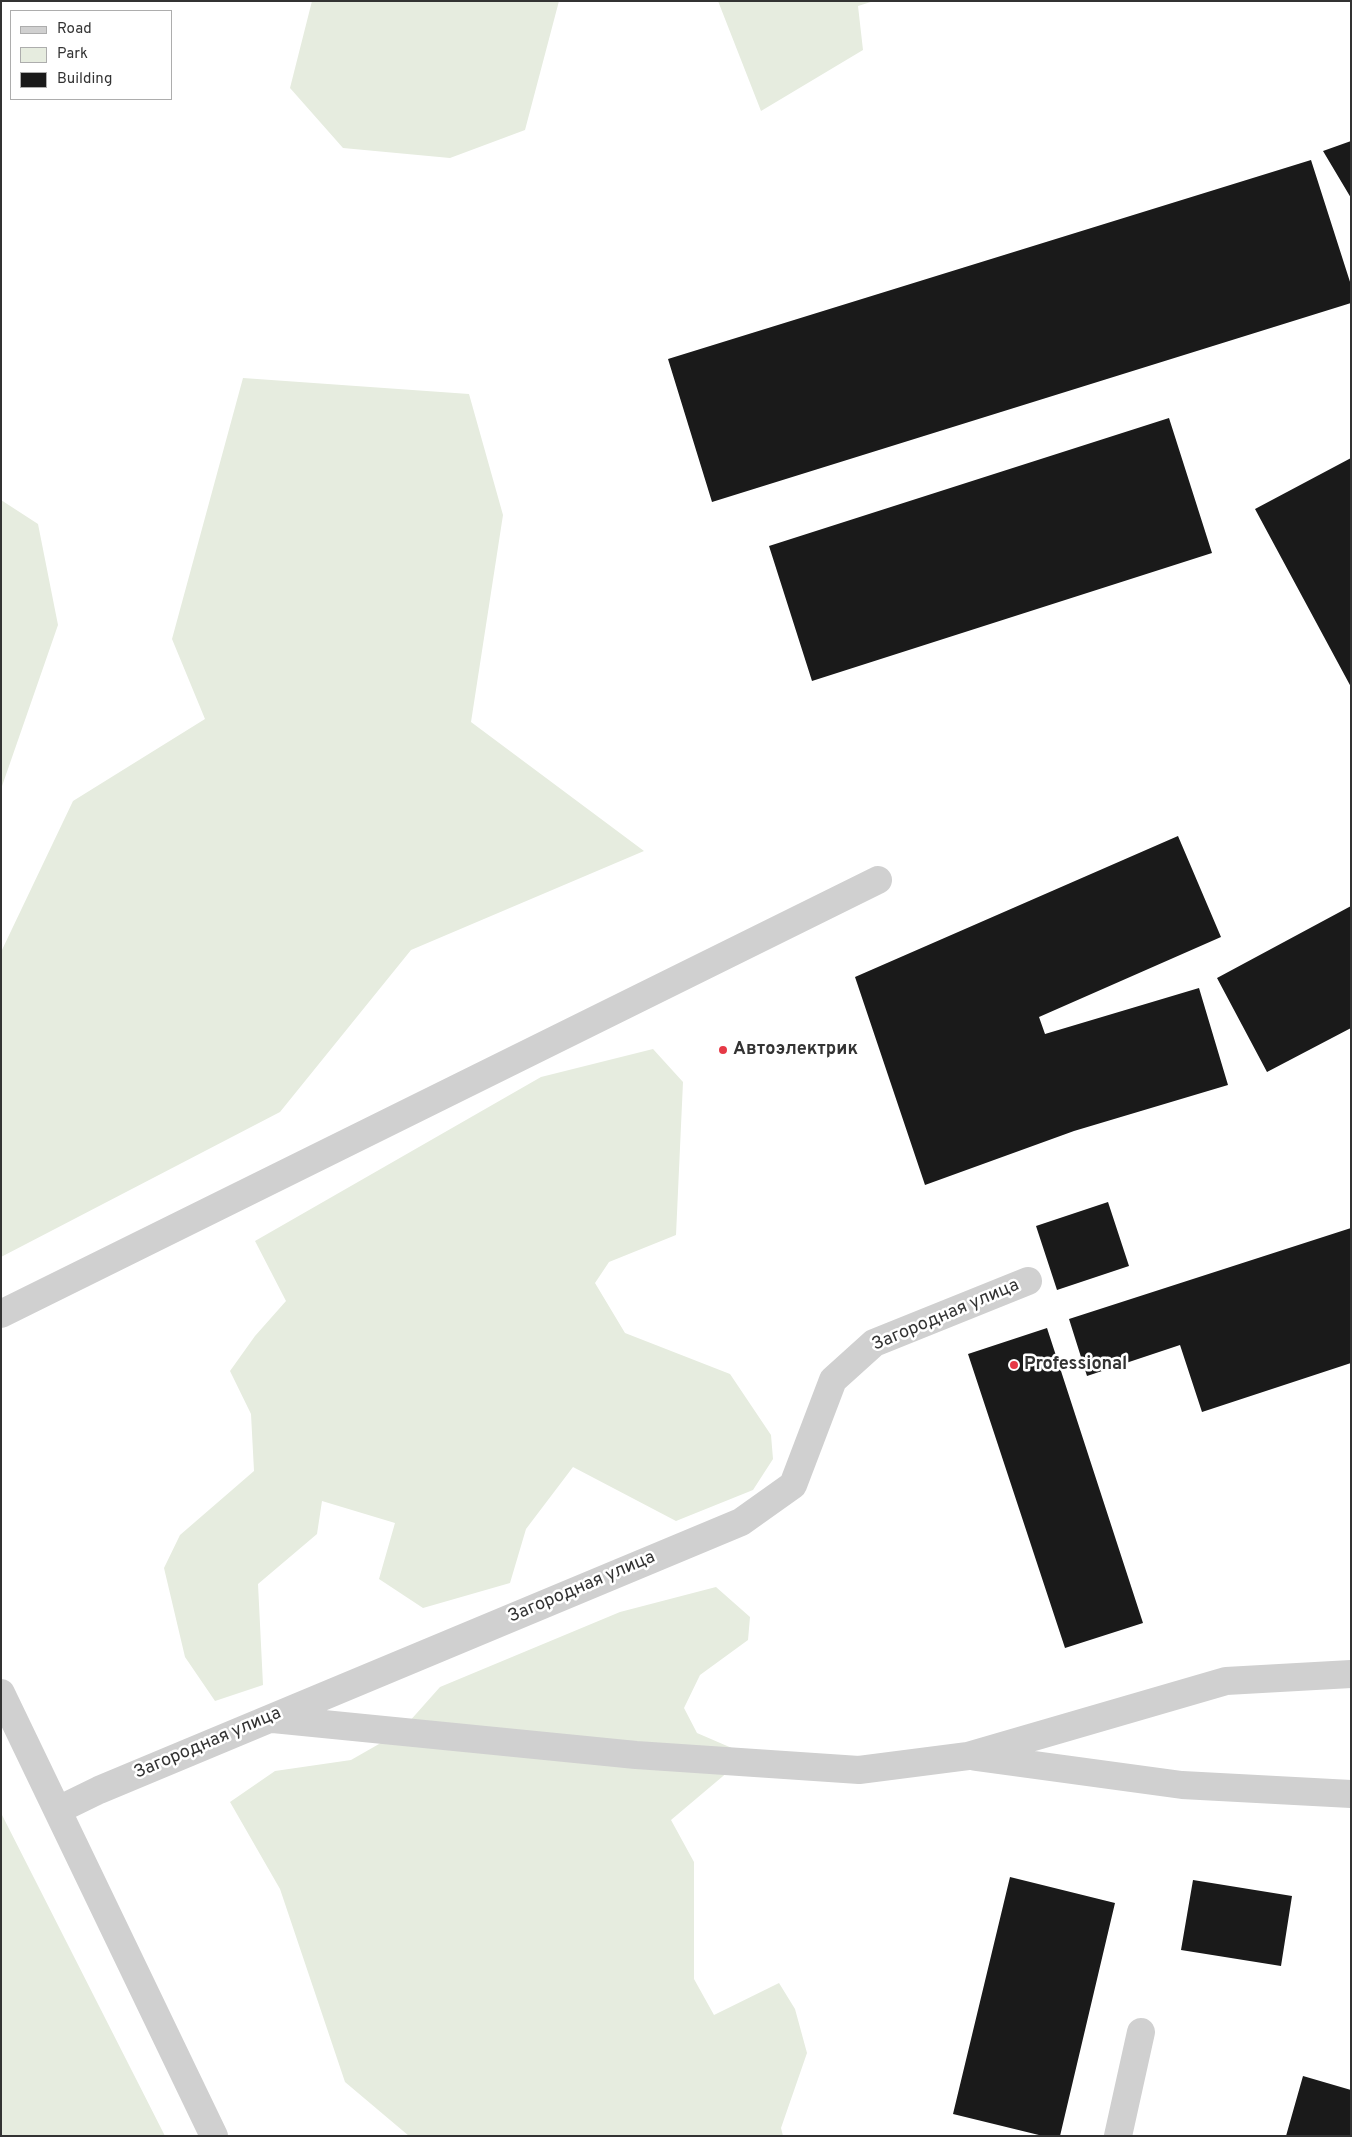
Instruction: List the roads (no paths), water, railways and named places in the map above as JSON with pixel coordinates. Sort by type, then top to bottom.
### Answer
[{"type":"street","points":[[1,1314],[878,880]]},
{"type":"street","name":"Загородная улица","points":[[58,1810],[99,1790],[740,1522],[793,1486],[833,1380],[874,1343],[1028,1282]]},
{"type":"street","points":[[270,1719],[636,1755],[859,1770],[968,1756],[1226,1681],[1351,1674]]},
{"type":"street","points":[[1,1693],[214,2136]]},
{"type":"street","points":[[968,1756],[1182,1785],[1351,1794]]},
{"type":"street","points":[[1118,2136],[1141,2032]]},
{"type":"place","name":"Автоэлектрик","points":[[723,1050]]},
{"type":"place","name":"Professional","points":[[1014,1365]]}]
